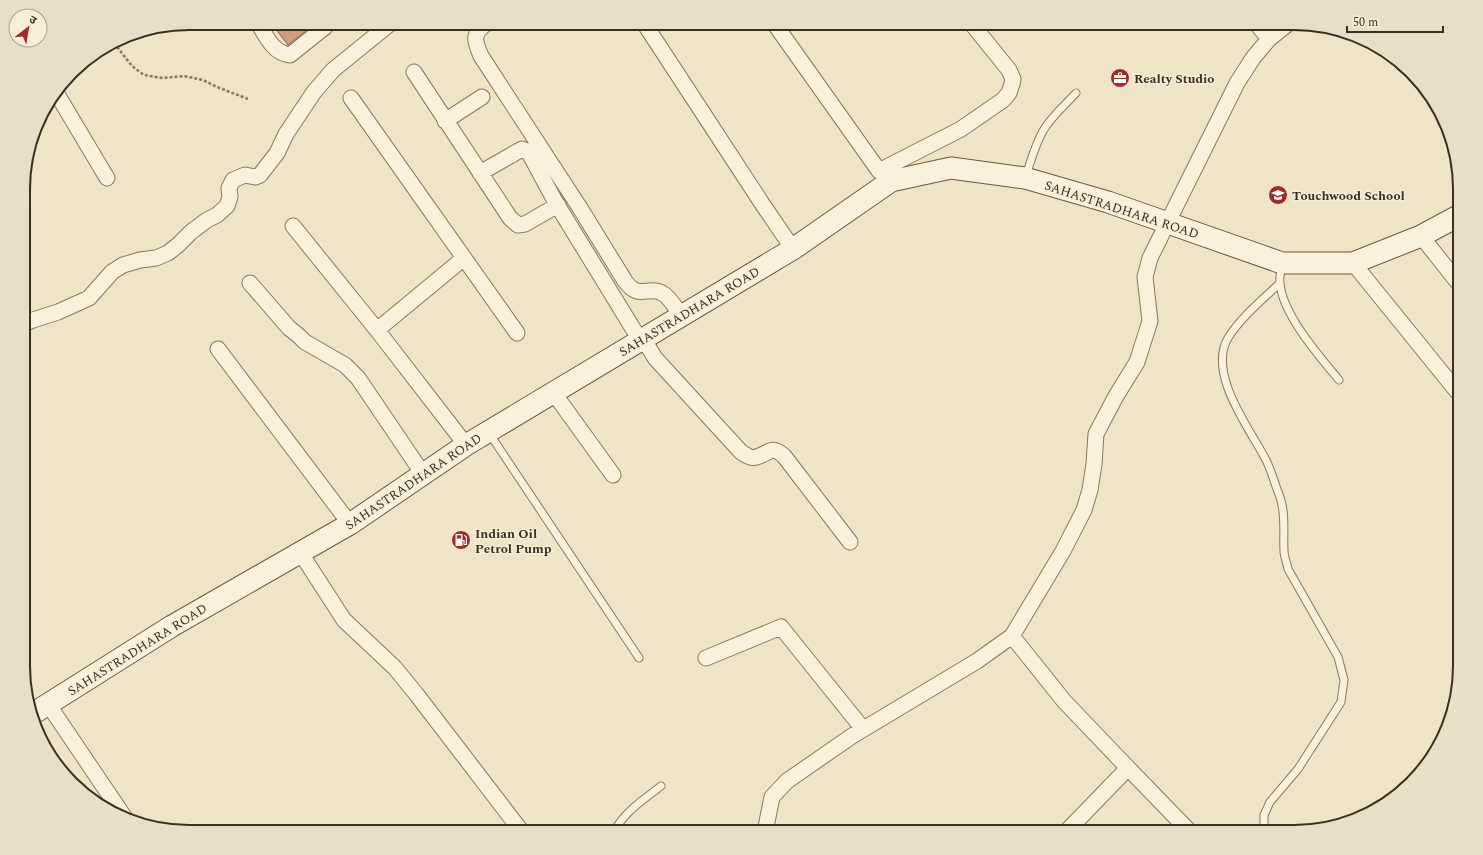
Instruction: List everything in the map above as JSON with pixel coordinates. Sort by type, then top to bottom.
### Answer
[{"type":"main road","name":"SAHASTRADHARA ROAD","points":[[41,708],[172,626],[350,524],[488,431],[793,249],[885,176],[951,168],[1025,178],[1108,202],[1282,263],[1353,264],[1421,236],[1453,219]]},
{"type":"street","points":[[262,30],[277,51],[290,55],[321,30]]},
{"type":"street","points":[[30,321],[58,312],[89,298],[112,272],[123,265],[140,260],[156,258],[168,253],[191,232],[207,220],[217,215],[226,206],[230,197],[229,188],[232,180],[245,175],[255,177],[260,175],[277,154],[286,134],[323,81],[333,70],[383,30]]},
{"type":"street","points":[[479,30],[475,37],[481,56],[580,208],[625,281],[630,288],[640,293],[658,291],[665,294],[681,316]]},
{"type":"street","points":[[649,30],[762,205],[793,249]]},
{"type":"street","points":[[779,30],[885,176],[961,129],[1003,100],[1009,93],[1013,79],[1009,70],[977,30]]},
{"type":"street","points":[[1262,30],[1269,39]]},
{"type":"street","points":[[766,825],[772,797],[787,781],[808,765],[863,729],[977,661],[1012,636],[1063,551],[1084,510],[1090,490],[1094,464],[1096,434],[1116,396],[1137,362],[1150,321],[1145,277],[1150,258],[1237,83],[1253,58],[1269,39],[1280,30]]},
{"type":"street","points":[[414,72],[510,218],[518,225],[525,224],[558,205]]},
{"type":"street","points":[[445,121],[482,97]]},
{"type":"street","points":[[59,98],[107,178]]},
{"type":"street","points":[[351,98],[517,333]]},
{"type":"street","points":[[480,173],[524,149],[529,153],[558,205],[640,340],[649,348],[656,358],[741,452],[750,457],[756,457],[771,450],[775,450],[784,456],[850,542]]},
{"type":"street","points":[[293,226],[377,330],[466,445]]},
{"type":"street","points":[[1421,236],[1453,276]]},
{"type":"street","points":[[377,330],[464,258]]},
{"type":"street","points":[[1353,264],[1453,386]]},
{"type":"street","points":[[250,283],[289,328],[305,342],[345,365],[354,374],[423,474]]},
{"type":"street","points":[[218,349],[350,524]]},
{"type":"street","points":[[553,392],[613,475]]},
{"type":"street","points":[[300,552],[344,620],[395,668],[517,825]]},
{"type":"street","points":[[706,658],[781,627],[863,729]]},
{"type":"street","points":[[1012,636],[1064,701],[1183,825]]},
{"type":"street","points":[[41,708],[119,809]]},
{"type":"street","points":[[1073,825],[1128,768]]},
{"type":"lane","points":[[1025,178],[1037,144],[1044,130],[1076,93]]},
{"type":"lane","points":[[1282,263],[1280,283],[1284,302],[1308,342],[1339,380]]},
{"type":"lane","points":[[1264,825],[1264,815],[1270,802],[1298,769],[1341,702],[1344,680],[1338,657],[1288,569],[1284,553],[1285,528],[1281,500],[1266,461],[1232,399],[1224,374],[1222,352],[1228,338],[1248,314],[1280,283]]},
{"type":"lane","points":[[488,431],[639,658]]},
{"type":"lane","points":[[618,825],[632,809],[660,786]]},
{"type":"path","points":[[117,47],[132,66],[144,75],[163,78],[184,76],[204,80],[217,87],[248,99]]},
{"type":"building","points":[[276,30],[307,30],[288,45]]},
{"type":"place","name":"Realty Studio","points":[[1120,78]]},
{"type":"place","name":"Touchwood School","points":[[1278,195]]},
{"type":"place","name":"Indian Oil Petrol Pump","points":[[461,540]]}]
